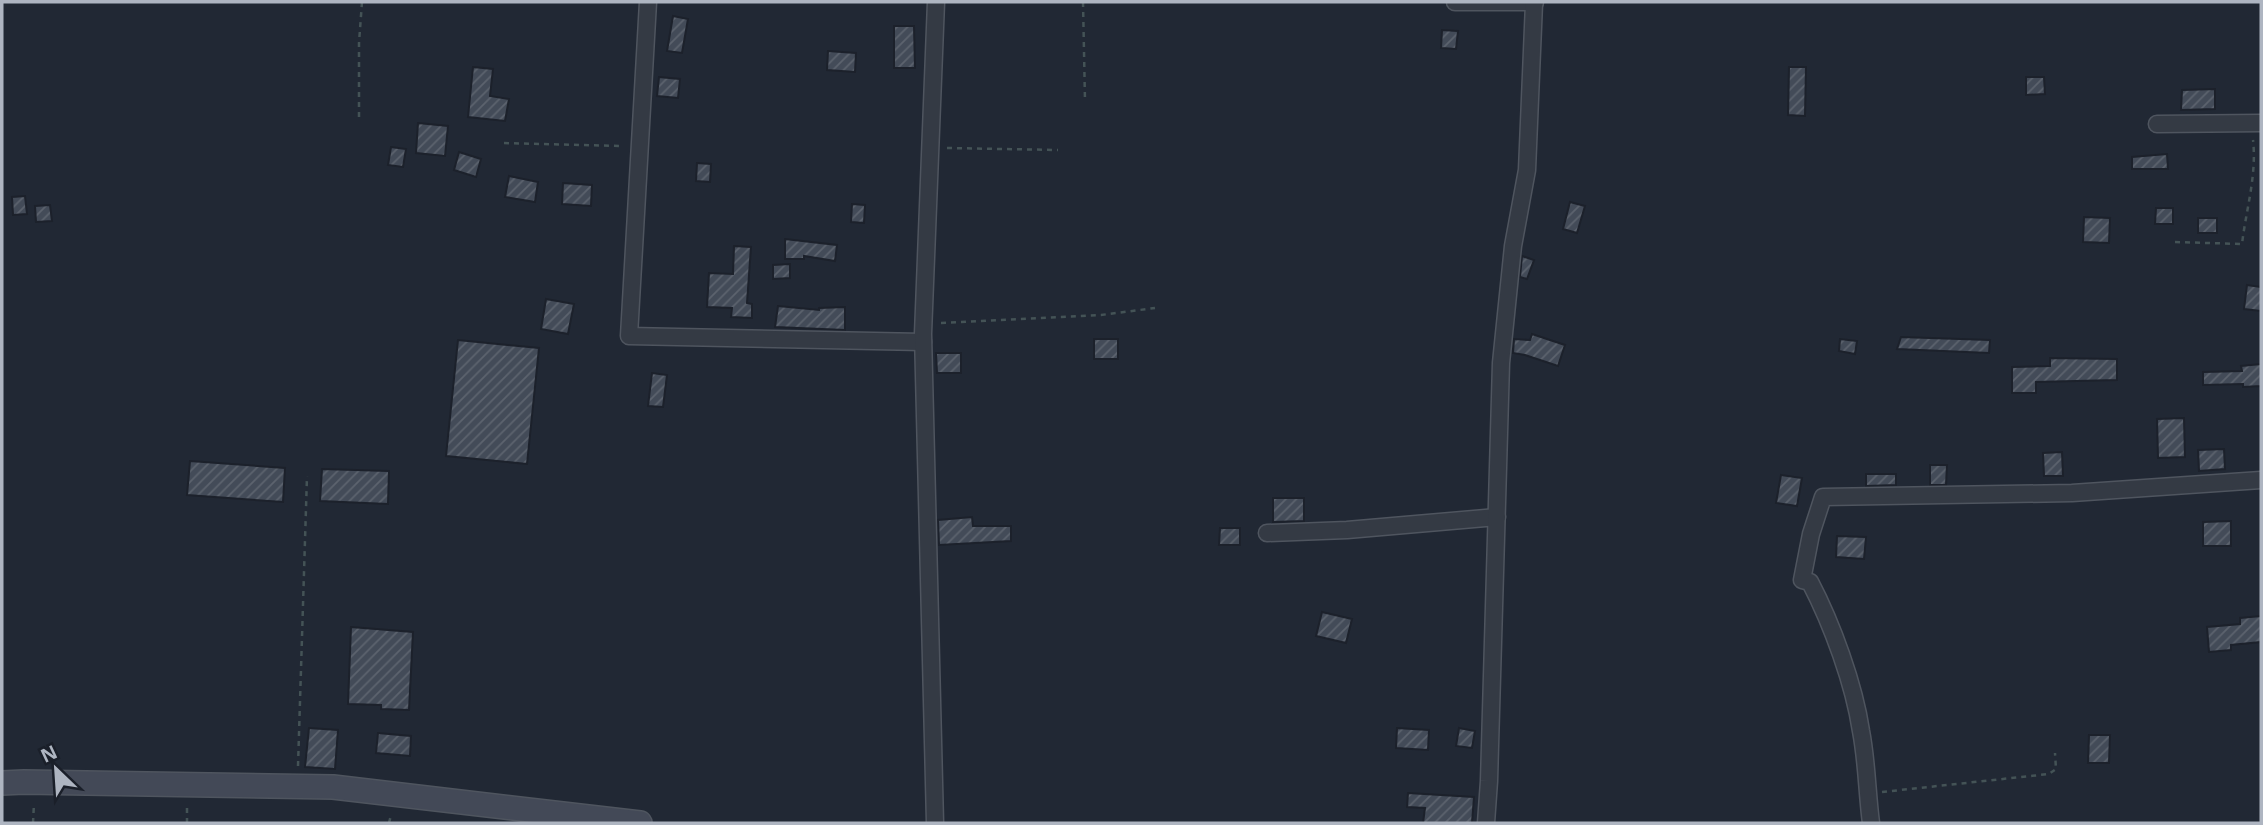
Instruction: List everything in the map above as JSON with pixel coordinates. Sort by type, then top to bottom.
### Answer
[{"type":"street","points":[[648,2],[629,336],[923,342]]},
{"type":"street","points":[[935,823],[923,324],[936,2]]},
{"type":"street","points":[[1455,2],[1534,2],[1527,170],[1513,246],[1501,363],[1486,823]]},
{"type":"street","points":[[2157,124],[2256,123]]},
{"type":"street","points":[[1871,823],[1861,729],[1828,618],[1810,582],[1802,580],[1811,534],[1823,497],[2072,494],[2261,480]]},
{"type":"street","points":[[1267,533],[1347,530],[1497,517]]},
{"type":"street","points":[[2,783],[333,787],[532,817],[640,823]]},
{"type":"path","points":[[359,117],[362,2]]},
{"type":"path","points":[[1083,2],[1084,101]]},
{"type":"path","points":[[2175,242],[2242,244],[2247,204],[2255,172],[2256,123]]},
{"type":"path","points":[[504,143],[641,146]]},
{"type":"path","points":[[930,148],[1058,150]]},
{"type":"path","points":[[923,324],[1101,315],[1155,308]]},
{"type":"path","points":[[297,786],[307,476]]},
{"type":"path","points":[[1869,793],[2049,774],[2056,769],[2055,753]]},
{"type":"building","points":[[673,16],[688,19],[682,53],[667,51]]},
{"type":"building","points":[[894,26],[914,26],[915,68],[894,68]]},
{"type":"building","points":[[1442,30],[1458,31],[1456,49],[1441,48]]},
{"type":"building","points":[[828,51],[856,53],[855,72],[827,70]]},
{"type":"building","points":[[473,67],[493,69],[490,96],[509,99],[505,121],[468,117]]},
{"type":"building","points":[[1789,67],[1806,67],[1805,116],[1788,115]]},
{"type":"building","points":[[659,77],[680,79],[678,98],[657,96]]},
{"type":"building","points":[[2026,77],[2044,77],[2045,94],[2026,95]]},
{"type":"building","points":[[2215,89],[2215,109],[2181,110],[2182,90]]},
{"type":"building","points":[[418,123],[448,126],[445,156],[416,153]]},
{"type":"building","points":[[391,147],[406,149],[403,167],[388,165]]},
{"type":"building","points":[[459,152],[481,159],[476,177],[454,170]]},
{"type":"building","points":[[2167,154],[2168,169],[2132,169],[2132,157]]},
{"type":"building","points":[[697,163],[711,164],[710,182],[696,181]]},
{"type":"building","points":[[509,176],[538,182],[535,202],[505,197]]},
{"type":"building","points":[[563,183],[592,185],[591,206],[562,204]]},
{"type":"building","points":[[25,196],[27,214],[13,215],[12,197]]},
{"type":"building","points":[[1570,202],[1585,206],[1577,233],[1563,229]]},
{"type":"building","points":[[852,204],[865,205],[864,223],[851,222]]},
{"type":"building","points":[[50,205],[52,221],[36,222],[35,206]]},
{"type":"building","points":[[2156,208],[2173,208],[2173,224],[2155,224]]},
{"type":"building","points":[[2084,217],[2110,218],[2109,243],[2083,242]]},
{"type":"building","points":[[2198,218],[2217,218],[2217,233],[2198,233]]},
{"type":"building","points":[[785,239],[837,245],[835,261],[804,256],[804,259],[785,259]]},
{"type":"building","points":[[734,246],[751,247],[747,303],[752,304],[752,318],[731,317],[732,308],[707,307],[709,273],[733,274]]},
{"type":"building","points":[[1522,256],[1534,260],[1527,279],[1520,277]]},
{"type":"building","points":[[790,264],[790,278],[773,279],[773,265]]},
{"type":"building","points":[[2247,285],[2261,287],[2261,311],[2244,309]]},
{"type":"building","points":[[546,299],[574,304],[568,334],[541,329]]},
{"type":"building","points":[[778,306],[819,310],[845,307],[845,330],[775,327]]},
{"type":"building","points":[[1532,334],[1565,345],[1558,366],[1513,353],[1514,339],[1530,340]]},
{"type":"building","points":[[1901,337],[1990,340],[1989,353],[1897,349]]},
{"type":"building","points":[[1094,339],[1118,339],[1118,359],[1094,359]]},
{"type":"building","points":[[1840,339],[1857,341],[1855,354],[1839,351]]},
{"type":"building","points":[[458,340],[539,348],[527,464],[446,456]]},
{"type":"building","points":[[936,353],[961,353],[961,373],[937,373]]},
{"type":"building","points":[[2050,358],[2117,359],[2117,380],[2036,382],[2036,393],[2012,393],[2012,367],[2050,366]]},
{"type":"building","points":[[2261,364],[2261,386],[2203,385],[2203,372],[2242,371],[2241,366]]},
{"type":"building","points":[[652,373],[667,375],[663,407],[648,406]]},
{"type":"building","points":[[2184,418],[2185,457],[2158,458],[2157,419]]},
{"type":"building","points":[[2224,449],[2225,469],[2199,471],[2198,450]]},
{"type":"building","points":[[2062,452],[2063,476],[2044,476],[2043,453]]},
{"type":"building","points":[[190,461],[285,468],[283,502],[187,495]]},
{"type":"building","points":[[1930,465],[1947,465],[1946,485],[1930,485]]},
{"type":"building","points":[[322,469],[389,471],[388,504],[320,501]]},
{"type":"building","points":[[1866,474],[1896,474],[1896,485],[1866,486]]},
{"type":"building","points":[[1781,475],[1802,478],[1797,506],[1776,503]]},
{"type":"building","points":[[1273,498],[1304,498],[1304,521],[1273,522]]},
{"type":"building","points":[[972,517],[973,526],[1011,526],[1011,541],[939,545],[938,520]]},
{"type":"building","points":[[2231,521],[2231,546],[2203,546],[2203,522]]},
{"type":"building","points":[[1220,528],[1240,528],[1240,545],[1219,545]]},
{"type":"building","points":[[1837,536],[1866,537],[1864,559],[1836,557]]},
{"type":"building","points":[[1322,612],[1352,619],[1346,643],[1316,636]]},
{"type":"building","points":[[2261,616],[2261,642],[2231,645],[2231,650],[2209,652],[2207,627],[2240,624],[2240,618]]},
{"type":"building","points":[[351,627],[413,632],[409,710],[381,709],[381,705],[348,704]]},
{"type":"building","points":[[309,728],[338,730],[335,769],[305,767]]},
{"type":"building","points":[[1397,728],[1429,730],[1428,750],[1396,748]]},
{"type":"building","points":[[1459,728],[1475,731],[1472,748],[1456,746]]},
{"type":"building","points":[[378,733],[411,736],[410,756],[376,753]]},
{"type":"building","points":[[2089,735],[2110,735],[2109,763],[2088,763]]},
{"type":"building","points":[[1408,793],[1474,797],[1472,823],[1423,823],[1425,808],[1407,807]]}]
